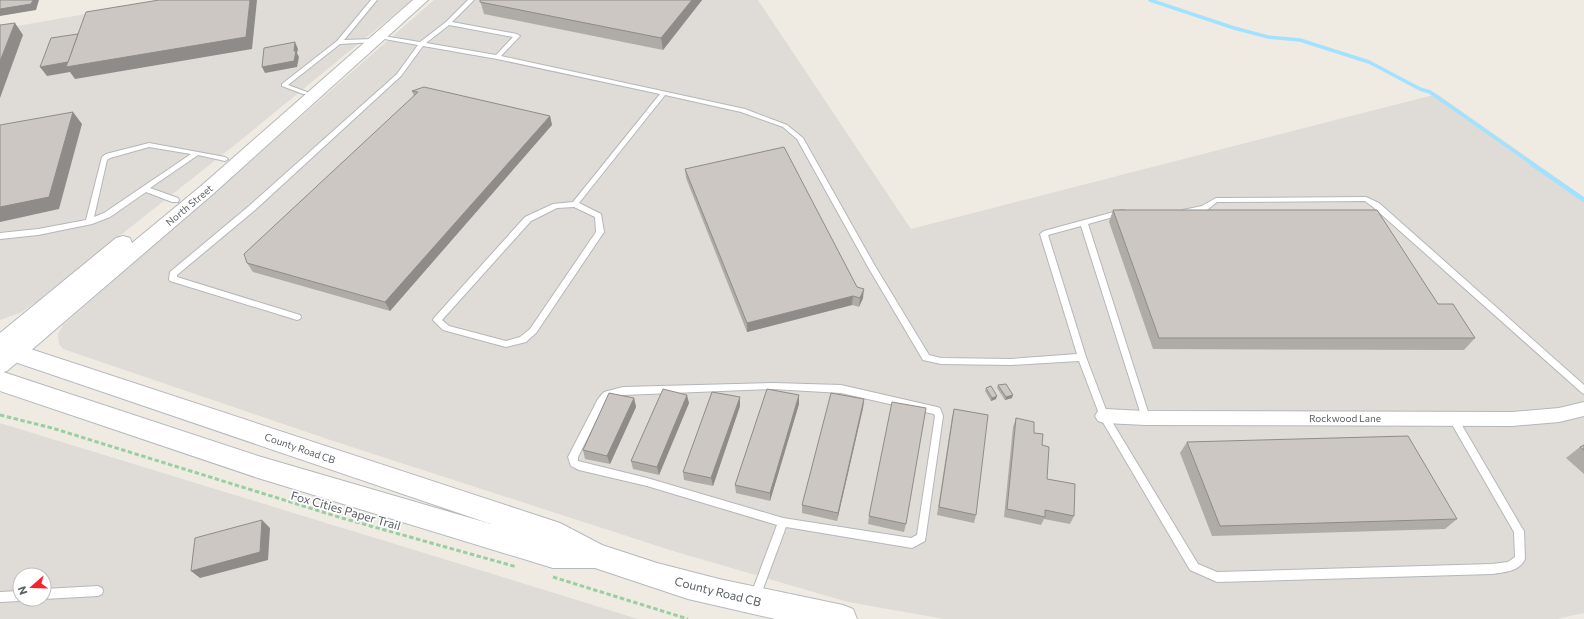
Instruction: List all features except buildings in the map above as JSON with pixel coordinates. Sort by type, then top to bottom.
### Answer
[{"type":"main road","name":"County Road CB","points":[[4,352],[560,535],[596,556],[661,578],[843,619]]},
{"type":"main road","name":"County Road CB","points":[[0,381],[258,468],[554,555],[596,556]]},
{"type":"street","name":"North Street","points":[[4,352],[175,200],[421,0]]},
{"type":"street","name":"North Street","points":[[4,352],[219,179],[357,59],[376,38]]},
{"type":"street","name":"Rockwood Lane","points":[[1104,416],[1146,418],[1512,419],[1559,415],[1584,409]]},
{"type":"lane","points":[[305,93],[284,85],[339,42],[374,0]]},
{"type":"lane","points":[[297,317],[173,279],[173,274],[252,208],[399,75],[422,43],[448,23],[471,0]]},
{"type":"lane","points":[[448,23],[517,36],[496,57]]},
{"type":"lane","points":[[339,42],[376,38],[422,43],[496,57],[663,94],[744,110],[785,126],[800,138],[872,267],[926,358],[941,361],[1011,362],[1082,357]]},
{"type":"lane","points":[[575,204],[598,216],[600,232],[534,331],[523,340],[506,344],[446,328],[437,320],[528,219],[556,206],[575,204],[663,94]]},
{"type":"lane","points":[[89,222],[104,159],[108,156],[149,145],[224,159]]},
{"type":"lane","points":[[0,236],[38,232],[89,222],[119,207],[197,154]]},
{"type":"lane","points":[[145,189],[175,200]]},
{"type":"lane","points":[[1176,212],[1190,212],[1204,208],[1216,200],[1366,199],[1376,205],[1584,390]]},
{"type":"lane","points":[[1132,212],[1117,212],[1044,234],[1082,357],[1104,416],[1194,567],[1217,576],[1492,569],[1510,567],[1520,559],[1519,531],[1453,418]]},
{"type":"lane","points":[[1084,223],[1146,418]]},
{"type":"lane","points":[[773,386],[841,389],[937,411],[939,416],[922,538],[917,542],[912,543],[783,522],[647,482],[579,466],[574,463],[573,457],[601,402],[607,395],[623,391],[773,386]]},
{"type":"lane","points":[[754,600],[783,522]]},
{"type":"lane","points":[[52,594],[98,591]]},
{"type":"lane","points":[[0,597],[12,596]]},
{"type":"path","name":"Fox Cities Paper Trail","points":[[0,415],[45,426],[228,485],[390,533],[519,567]]},
{"type":"path","points":[[549,576],[688,619]]},
{"type":"shaded area","points":[[166,0],[412,0],[241,140],[36,302],[20,313],[0,320],[0,29]]},
{"type":"shaded area","points":[[434,0],[758,0],[911,229],[1437,94],[1584,197],[1584,613],[1557,619],[944,619],[848,602],[673,551],[327,439],[63,349],[59,344],[58,334],[63,325]]},
{"type":"shaded area","points":[[0,423],[548,591],[638,619],[0,619]]},
{"type":"waterway","points":[[1150,0],[1234,28],[1268,37],[1300,40],[1369,62],[1420,89],[1430,92],[1534,165]]},
{"type":"waterway","points":[[1532,164],[1584,200]]}]
